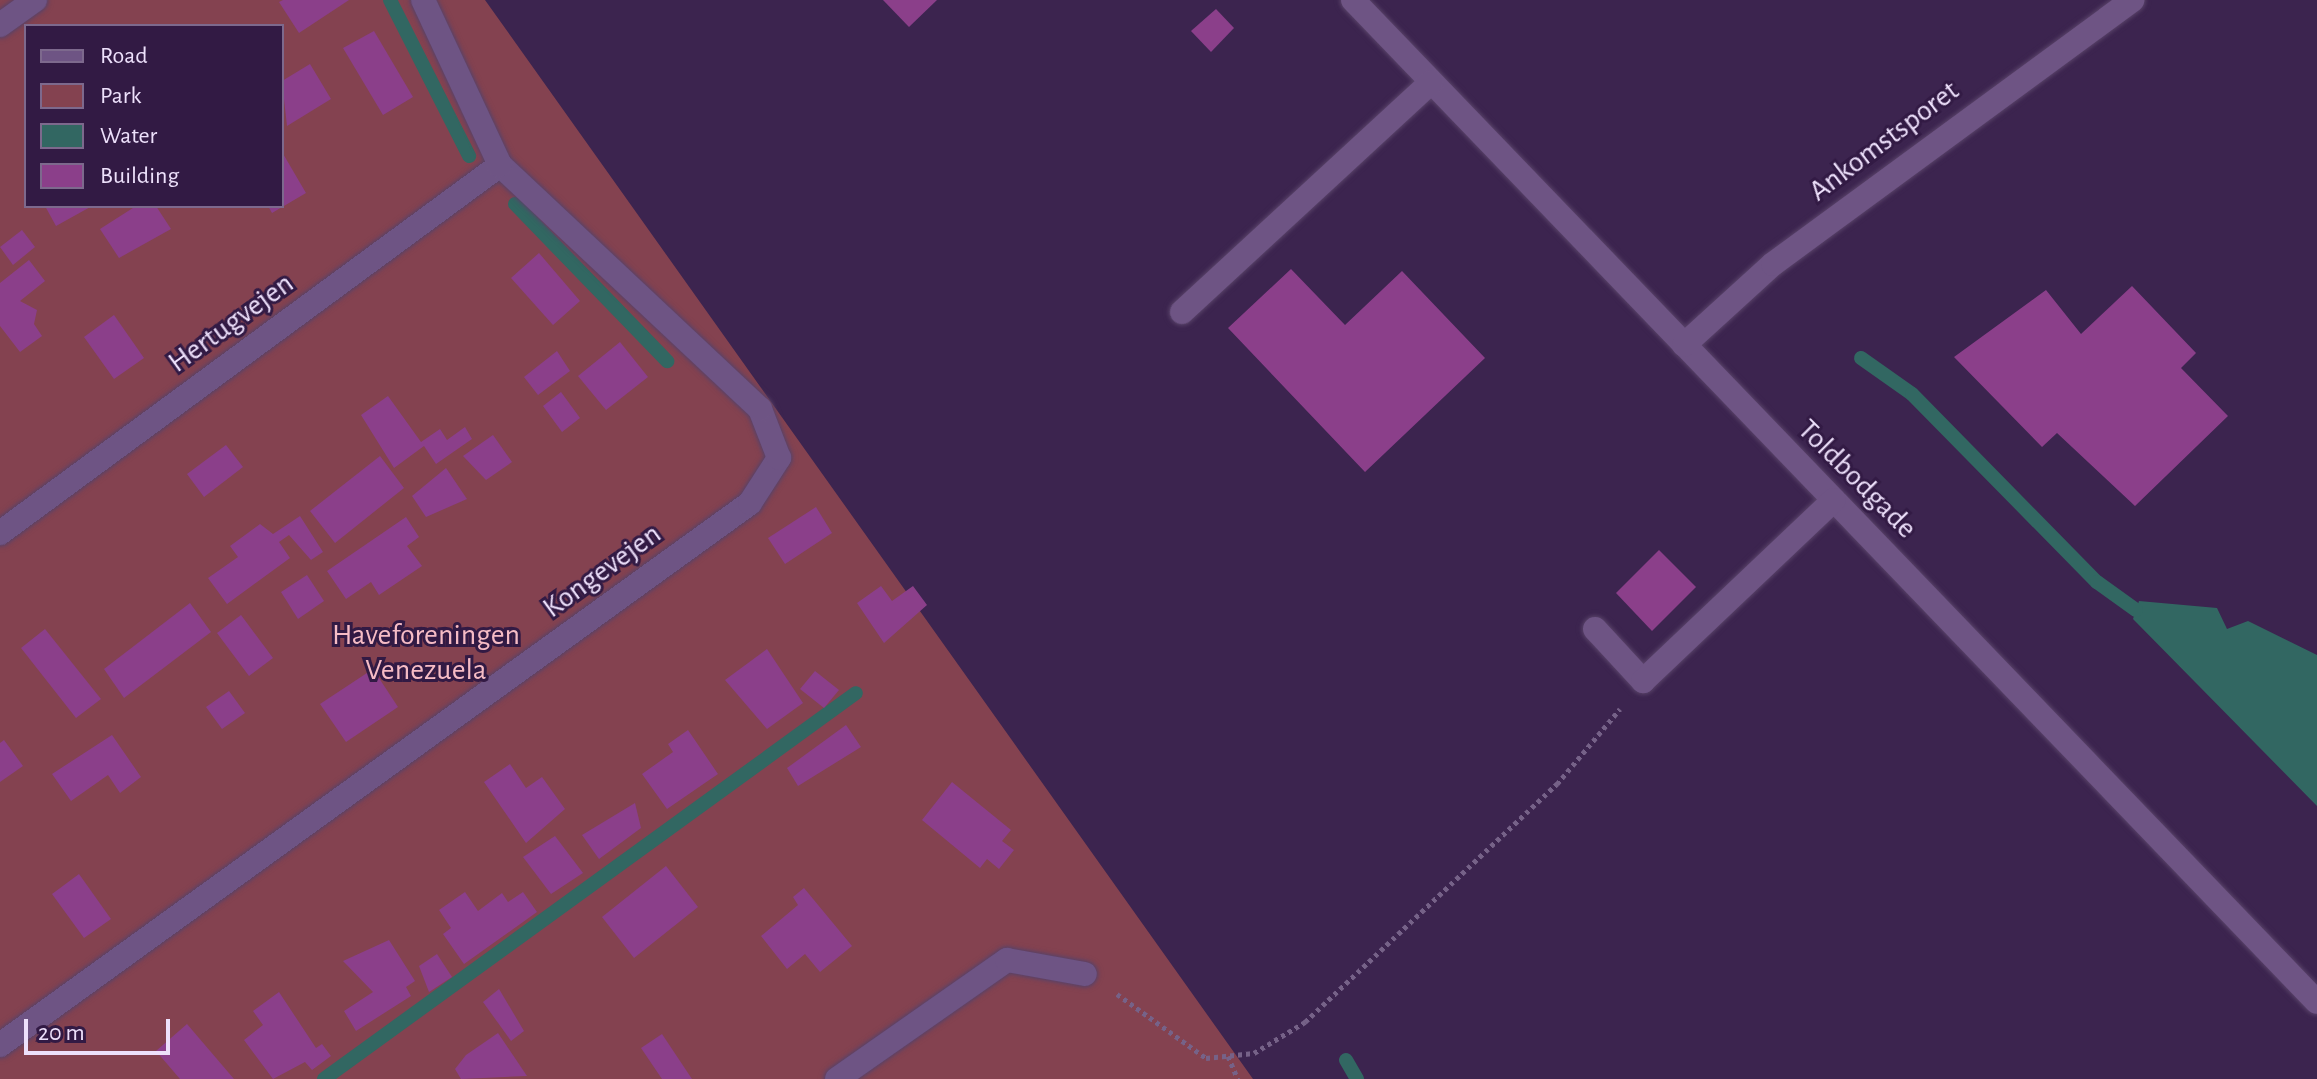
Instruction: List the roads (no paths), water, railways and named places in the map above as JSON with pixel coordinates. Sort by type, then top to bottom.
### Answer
[{"type":"street","points":[[0,25],[35,0]]},
{"type":"street","points":[[423,0],[500,165]]},
{"type":"street","name":"Toldbodgade","points":[[1353,0],[2317,1002]]},
{"type":"street","name":"Ankomstsporet","points":[[1684,345],[1773,264],[2132,0]]},
{"type":"street","points":[[1182,312],[1431,82]]},
{"type":"street","name":"Hertugvejen","points":[[0,533],[500,165]]},
{"type":"street","name":"Kongevejen","points":[[0,1045],[750,503],[779,458],[760,409],[500,165]]},
{"type":"street","points":[[1595,629],[1643,681],[1834,500]]},
{"type":"street","points":[[837,1079],[1007,960],[1085,974]]},
{"type":"water","points":[[2139,601],[2217,608],[2227,629],[2248,621],[2317,655],[2317,806],[2133,619]]},
{"type":"waterway","points":[[390,0],[469,156]]},
{"type":"waterway","points":[[515,204],[667,361]]},
{"type":"waterway","points":[[1861,358],[1912,394],[2097,582],[2136,610]]},
{"type":"waterway","points":[[324,1079],[856,693]]},
{"type":"waterway","points":[[1346,1060],[1357,1079]]},
{"type":"park label","name":"Haveforeningen Venezuela","points":[[426,652]]}]
